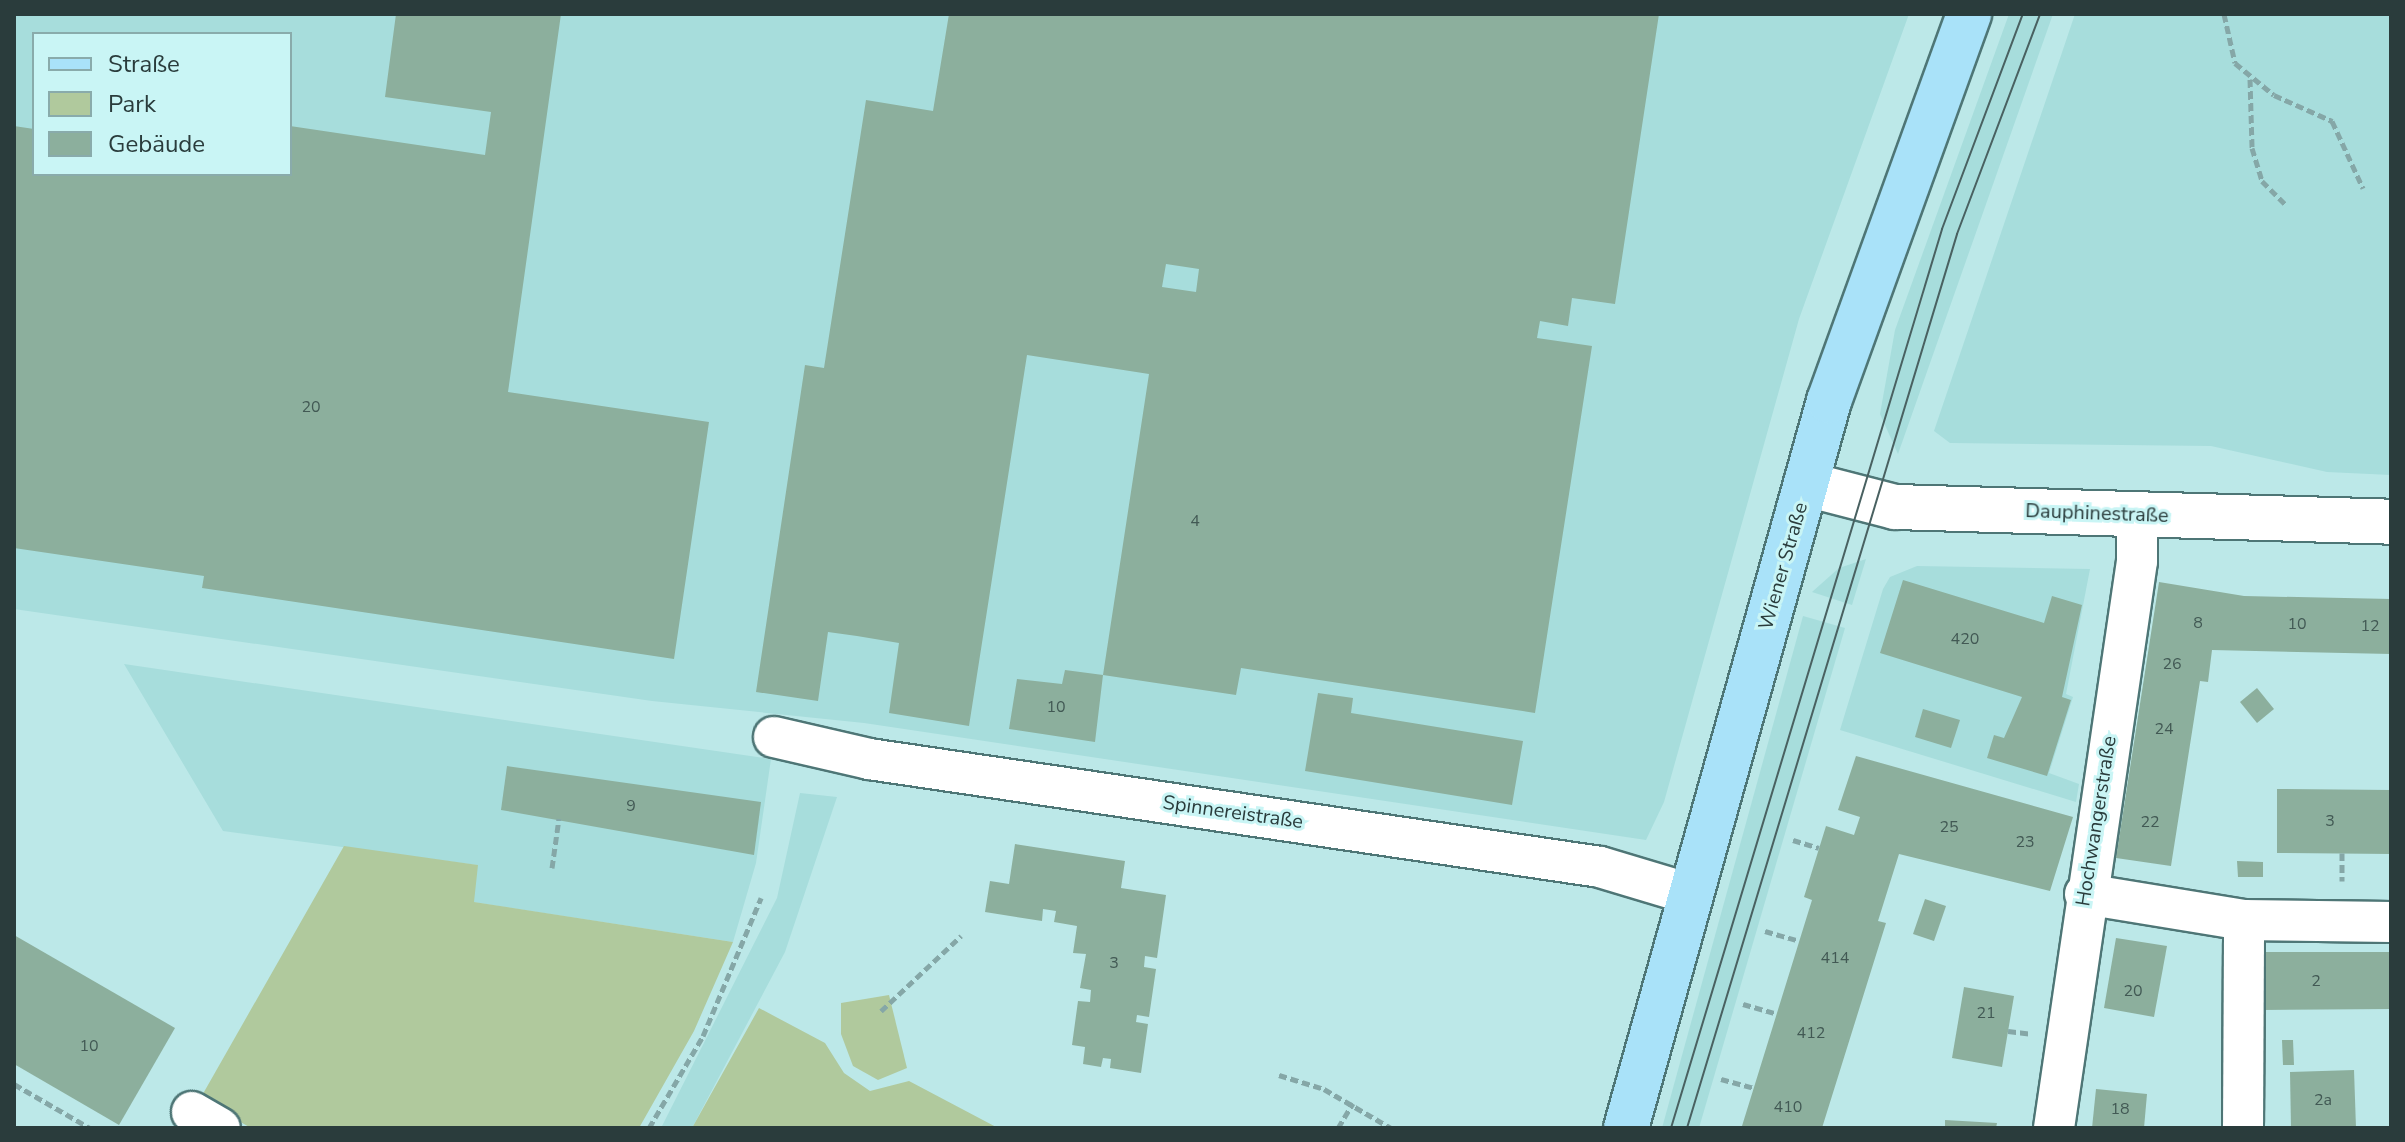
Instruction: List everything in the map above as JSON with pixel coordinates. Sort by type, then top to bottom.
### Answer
[{"type":"main road","name":"Wiener Straße","points":[[1626,1128],[1851,333],[1969,14]]},
{"type":"main road","name":"Dauphinestraße","points":[[1806,484],[1895,507],[2391,522]]},
{"type":"street","name":"Hochwangerstraße","points":[[2054,1128],[2085,894],[2137,561],[2137,514]]},
{"type":"street","name":"Spinnereistraße","points":[[774,737],[869,759],[1600,867],[1690,894]]},
{"type":"street","points":[[2085,894],[2244,920],[2391,922]]},
{"type":"street","points":[[2243,1128],[2244,920]]},
{"type":"path","points":[[2224,14],[2235,63],[2250,79],[2332,121],[2363,188]]},
{"type":"path","points":[[2250,79],[2252,148],[2262,181],[2286,205]]},
{"type":"path","points":[[552,868],[559,818]]},
{"type":"path","points":[[1793,840],[1819,848]]},
{"type":"path","points":[[2342,853],[2342,881]]},
{"type":"path","points":[[649,1128],[703,1036],[761,898]]},
{"type":"path","points":[[1765,931],[1800,941]]},
{"type":"path","points":[[881,1011],[961,936]]},
{"type":"path","points":[[1743,1004],[1777,1014]]},
{"type":"path","points":[[1279,1075],[1353,1103],[1391,1128]]},
{"type":"path","points":[[1721,1079],[1754,1088]]},
{"type":"path","points":[[14,1084],[90,1128]]},
{"type":"path","points":[[1338,1128],[1353,1103]]},
{"type":"shaded area","points":[[14,14],[1909,14],[1799,319],[1664,802],[1646,840],[864,723],[652,701],[14,609]]},
{"type":"shaded area","points":[[2009,14],[2053,14],[1898,454],[1880,414],[1895,330]]},
{"type":"shaded area","points":[[2075,14],[2391,14],[2391,475],[2327,472],[2211,446],[1950,443],[1934,431]]},
{"type":"shaded area","points":[[1866,559],[1852,605],[1812,592],[1839,568]]},
{"type":"shaded area","points":[[1917,566],[2090,569],[2066,694],[2073,697],[2049,773],[2079,784],[2076,802],[1840,730],[1883,589],[1890,577]]},
{"type":"shaded area","points":[[1803,616],[1845,628],[1699,1128],[1662,1128]]},
{"type":"shaded area","points":[[124,664],[771,759],[756,863],[733,942],[473,902],[477,865],[223,831]]},
{"type":"shaded area","points":[[800,793],[837,797],[785,952],[692,1128],[661,1128],[777,898]]},
{"type":"green space","points":[[344,846],[478,865],[474,902],[733,942],[694,1031],[639,1128],[251,1128],[200,1099]]},
{"type":"green space","points":[[889,995],[907,1068],[878,1080],[853,1066],[841,1034],[841,1003]]},
{"type":"green space","points":[[759,1008],[825,1043],[844,1073],[870,1091],[909,1081],[998,1128],[692,1128]]},
{"type":"building","points":[[396,14],[561,14],[508,392],[709,422],[674,659],[202,588],[204,576],[14,548],[14,126],[32,129],[32,176],[292,176],[292,126],[485,155],[491,112],[385,97]]},
{"type":"building","points":[[949,14],[1659,14],[1615,304],[1572,298],[1568,326],[1540,321],[1537,338],[1592,346],[1535,713],[1241,668],[1236,695],[1103,675],[1149,374],[1027,355],[969,726],[889,713],[899,643],[857,636],[828,632],[818,701],[756,692],[805,365],[824,368],[866,100],[933,111]],"holes":[[[1166,264],[1199,269],[1196,292],[1162,287]]]},
{"type":"building","points":[[1903,580],[2044,623],[2052,596],[2082,605],[2062,697],[2071,700],[2047,776],[1987,758],[1994,735],[2004,738],[2022,697],[1880,653]]},
{"type":"building","points":[[2159,582],[2244,596],[2391,599],[2391,654],[2212,650],[2208,682],[2200,681],[2171,866],[2116,858]]},
{"type":"building","points":[[1065,670],[1103,675],[1095,742],[1009,729],[1017,679],[1062,684]]},
{"type":"building","points":[[2257,688],[2274,709],[2257,723],[2240,702]]},
{"type":"building","points":[[1318,693],[1353,698],[1351,713],[1523,741],[1512,805],[1305,771]]},
{"type":"building","points":[[1923,709],[1960,720],[1951,748],[1915,737]]},
{"type":"building","points":[[1856,756],[2073,817],[2050,891],[1899,854],[1878,921],[1886,923],[1822,1128],[1748,1128],[1742,1126],[1812,900],[1804,897],[1826,826],[1854,835],[1860,817],[1838,810]]},
{"type":"building","points":[[507,766],[761,802],[754,855],[501,810]]},
{"type":"building","points":[[2277,789],[2391,790],[2391,854],[2277,853]]},
{"type":"building","points":[[1015,844],[1125,861],[1121,888],[1166,895],[1157,958],[1145,956],[1144,967],[1156,969],[1149,1017],[1137,1015],[1136,1022],[1148,1024],[1141,1073],[1110,1068],[1111,1059],[1103,1058],[1101,1067],[1083,1064],[1085,1047],[1072,1045],[1078,1001],[1090,1002],[1091,990],[1080,988],[1086,954],[1073,953],[1077,926],[1054,922],[1056,911],[1043,909],[1042,921],[985,912],[990,881],[1009,884]]},
{"type":"building","points":[[2237,861],[2263,862],[2263,877],[2238,877]]},
{"type":"building","points":[[1925,899],[1946,906],[1934,941],[1913,934]]},
{"type":"building","points":[[14,935],[175,1028],[119,1125],[14,1064]]},
{"type":"building","points":[[2116,938],[2167,946],[2154,1017],[2104,1008]]},
{"type":"building","points":[[2262,952],[2391,952],[2391,1009],[2262,1010]]},
{"type":"building","points":[[1964,987],[2014,996],[2002,1067],[1952,1058]]},
{"type":"building","points":[[2282,1040],[2293,1040],[2294,1065],[2283,1065]]},
{"type":"building","points":[[2354,1070],[2356,1128],[2291,1128],[2290,1072]]},
{"type":"building","points":[[2096,1089],[2147,1094],[2144,1128],[2092,1128]]},
{"type":"building","points":[[1945,1120],[1997,1123],[1996,1128],[1945,1128]]},
{"type":"tram line","points":[[1671,1128],[1942,229],[2023,14]]},
{"type":"tram line","points":[[1687,1128],[1957,234],[2040,14]]}]
